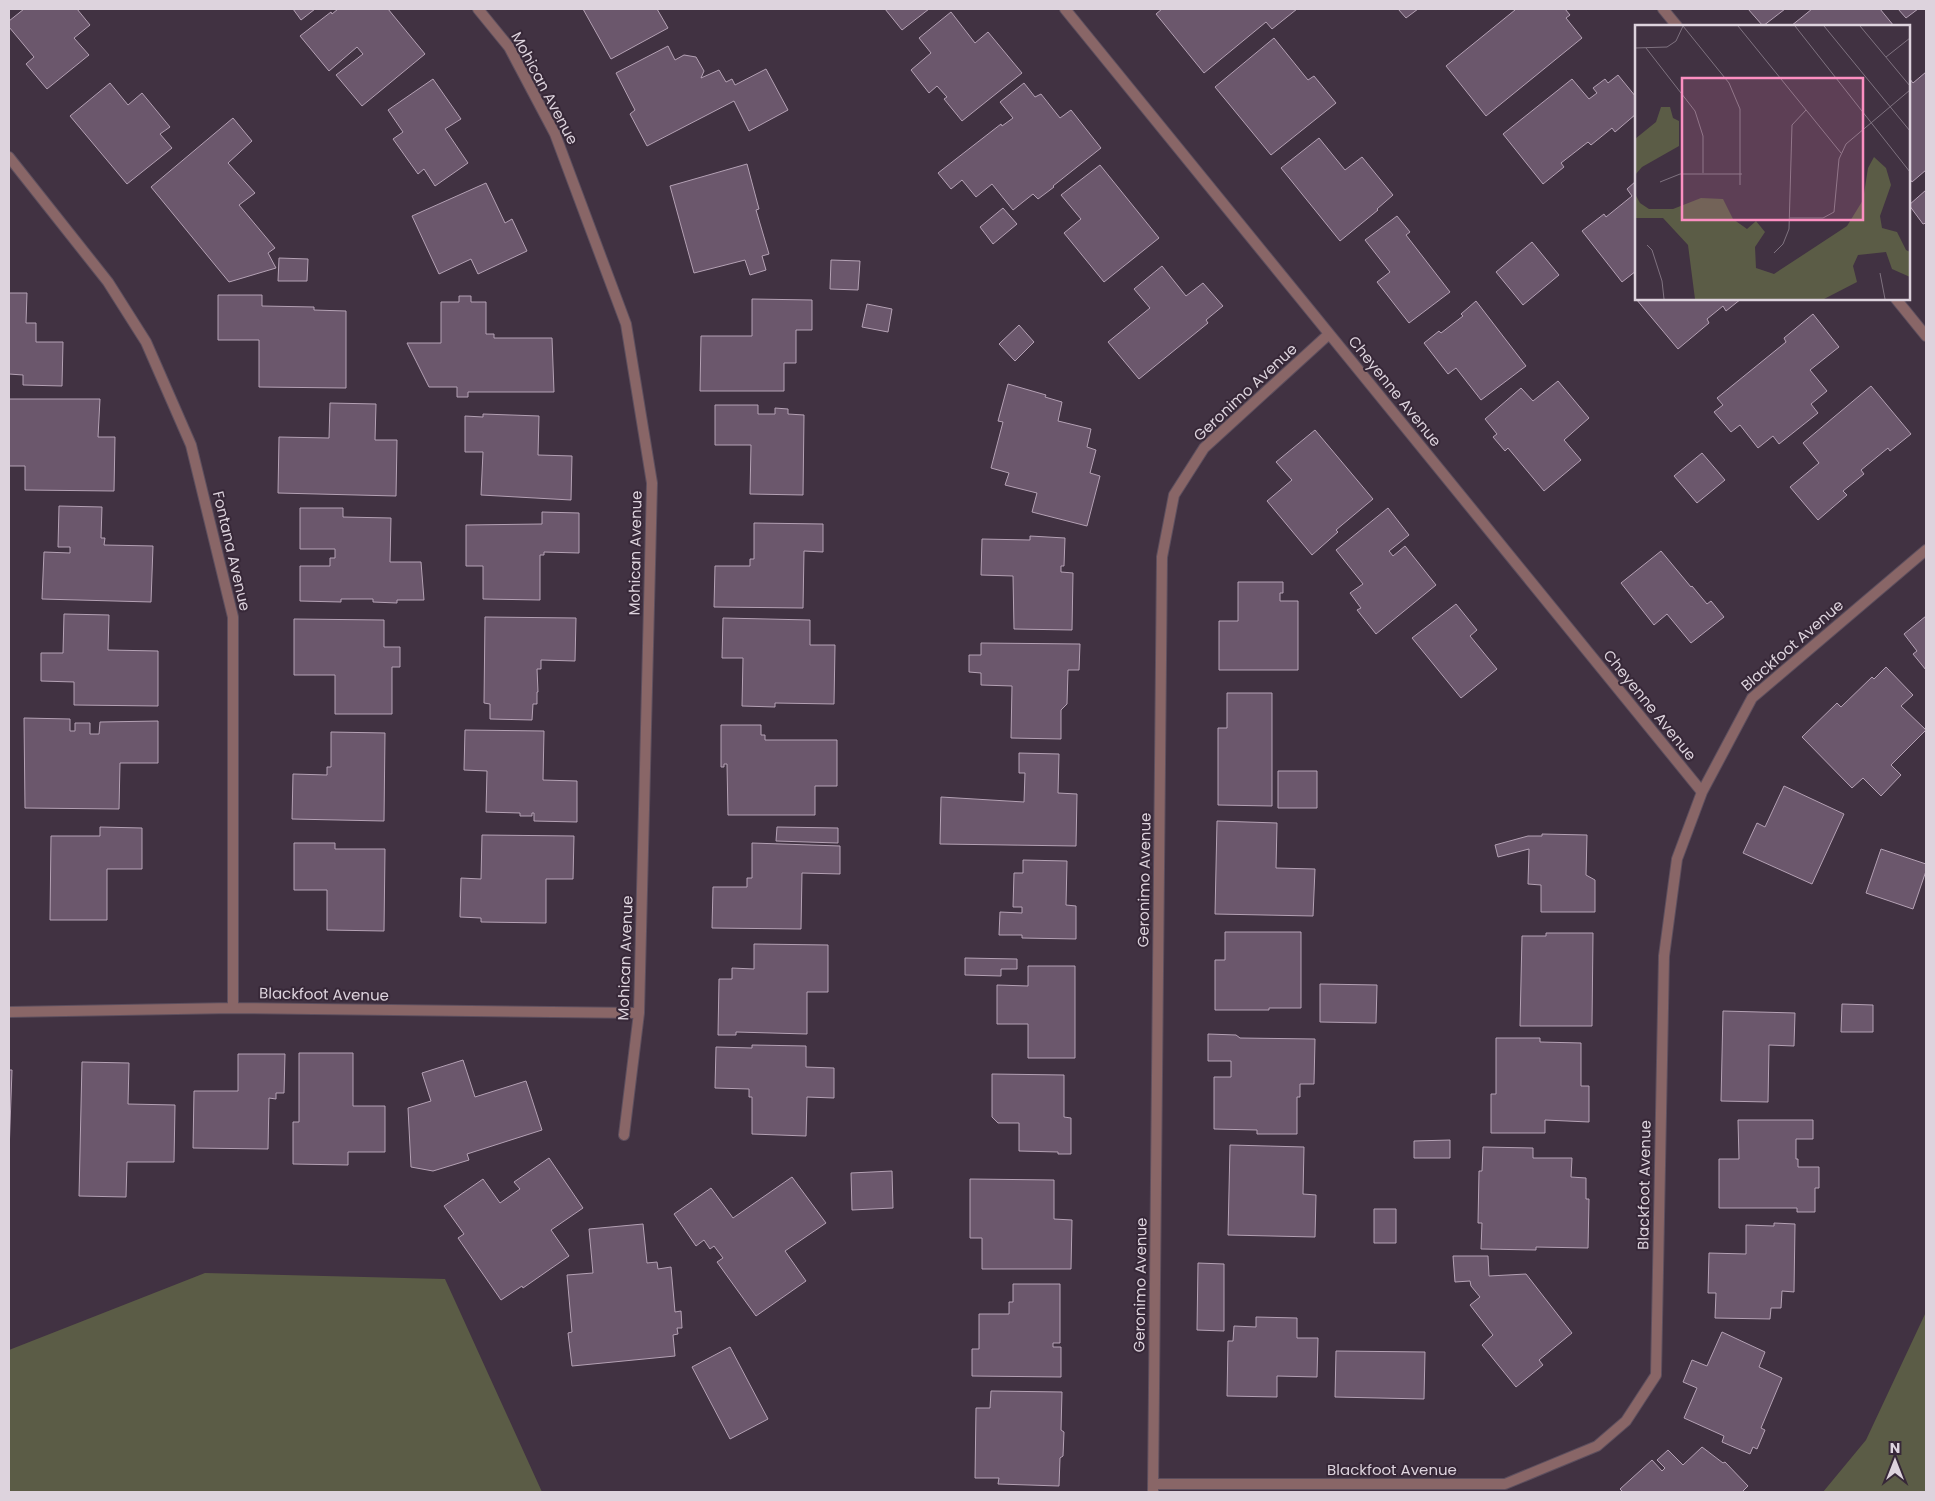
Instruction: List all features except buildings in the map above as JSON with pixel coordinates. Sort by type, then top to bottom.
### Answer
[{"type":"street","name":"Mohican Avenue","points":[[478,9],[509,47],[555,134],[626,324],[652,483],[639,1013],[624,1135]]},
{"type":"street","name":"Cheyenne Avenue","points":[[1065,9],[1702,792]]},
{"type":"street","points":[[1663,9],[1676,25]]},
{"type":"street","name":"Fontana Avenue","points":[[9,157],[108,282],[146,342],[191,445],[233,617],[233,1008]]},
{"type":"street","points":[[1897,300],[1926,336]]},
{"type":"street","name":"Geronimo Avenue","points":[[1153,1488],[1162,557],[1174,495],[1204,448],[1330,334]]},
{"type":"street","name":"Blackfoot Avenue","points":[[1153,1488],[1505,1484],[1597,1446],[1626,1421],[1656,1374],[1664,956],[1677,859],[1702,792],[1752,698],[1926,550]]},
{"type":"street","name":"Blackfoot Avenue","points":[[9,1012],[233,1008],[639,1013]]},
{"type":"green space","points":[[205,1273],[445,1279],[542,1492],[9,1492],[9,1350]]},
{"type":"green space","points":[[1926,1312],[1926,1492],[1823,1492],[1866,1440]]}]
